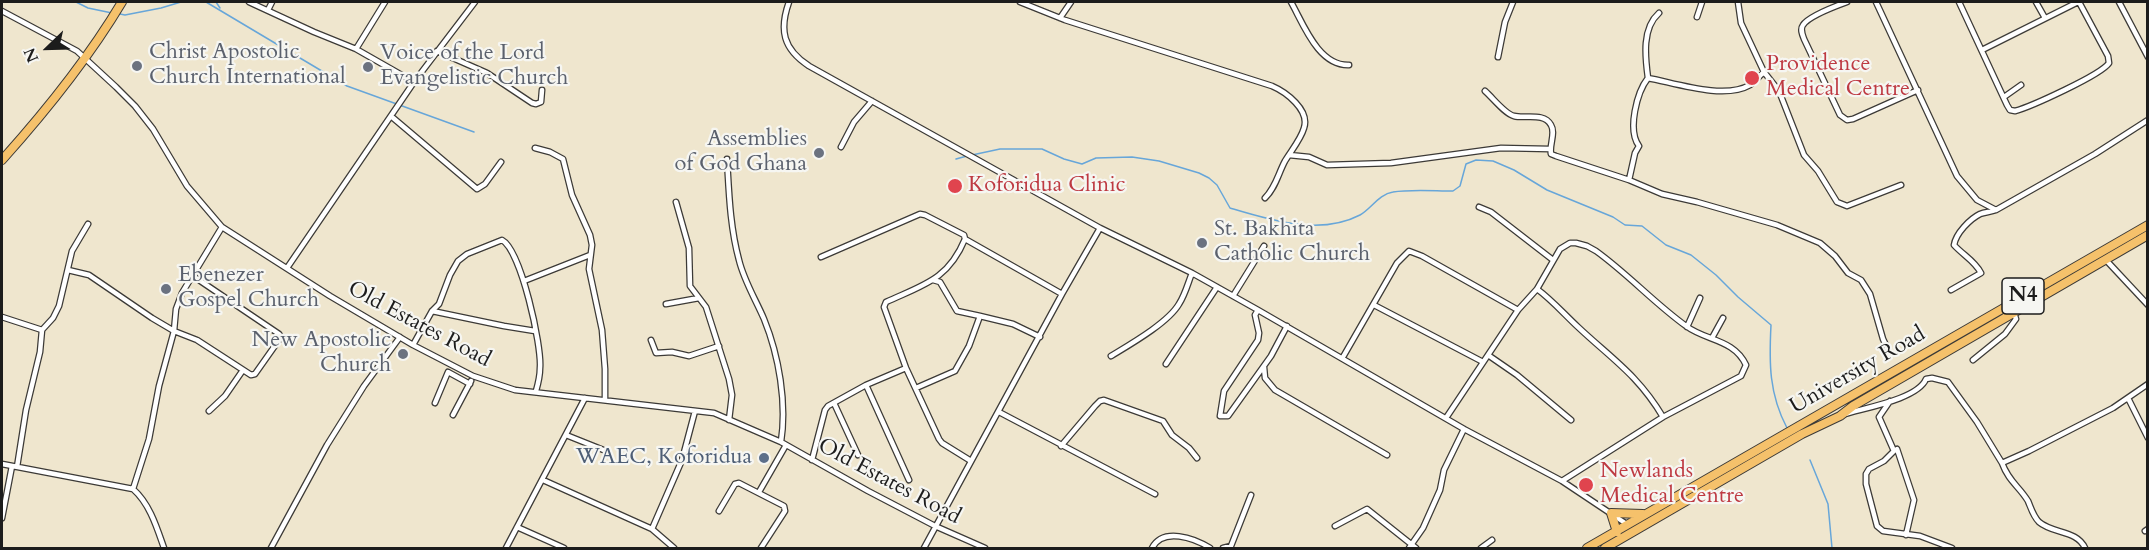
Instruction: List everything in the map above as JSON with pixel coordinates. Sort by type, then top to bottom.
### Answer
[{"type":"main road","points":[[2,160],[43,113],[121,4]]},
{"type":"main road","name":"University Road","points":[[1587,549],[2009,303],[2148,225]]},
{"type":"main road","name":"University Road","points":[[1605,549],[1802,434],[1839,416],[2148,235]]},
{"type":"main road","points":[[1617,532],[1611,513],[1644,514]]},
{"type":"street","points":[[249,2],[356,49],[414,82]]},
{"type":"street","points":[[268,10],[272,2]]},
{"type":"street","points":[[356,49],[385,2]]},
{"type":"street","points":[[287,268],[414,82],[475,2]]},
{"type":"street","points":[[789,2],[783,33],[797,59],[965,154],[1101,228],[1192,273],[1343,357],[1464,429],[1562,481],[1628,525]]},
{"type":"street","points":[[1020,2],[1060,18],[1285,92],[1301,111],[1305,122],[1304,128],[1284,162],[1275,186],[1265,198]]},
{"type":"street","points":[[1060,18],[1071,2]]},
{"type":"street","points":[[1291,2],[1311,39],[1321,51],[1340,66],[1349,65]]},
{"type":"street","points":[[1498,57],[1505,22],[1513,2]]},
{"type":"street","points":[[1696,17],[1702,2]]},
{"type":"street","points":[[1738,2],[1741,23],[1764,72],[1779,92],[1804,155],[1818,171],[1837,202],[1847,206],[1901,185]]},
{"type":"street","points":[[1847,2],[1809,19],[1802,26],[1804,39],[1840,115],[1847,120],[1853,119],[1918,90]]},
{"type":"street","points":[[1876,2],[1957,176],[1977,200],[1996,210]]},
{"type":"street","points":[[1959,2],[2010,110],[2019,110],[2106,67],[2109,63],[2108,56],[2079,2],[1982,50]]},
{"type":"street","points":[[2036,2],[2045,18]]},
{"type":"street","points":[[2119,2],[2148,57]]},
{"type":"street","name":"Old Estates Road","points":[[2,11],[77,51],[135,106],[153,129],[187,186],[222,227],[413,345],[473,376],[515,390],[714,413],[783,443],[935,526],[985,549]]},
{"type":"street","points":[[1629,180],[1632,163],[1639,146],[1633,129],[1637,101],[1641,86],[1648,78],[1646,49],[1649,25],[1659,13]]},
{"type":"street","points":[[437,51],[487,73],[532,103],[541,102],[542,90]]},
{"type":"street","points":[[1648,78],[1676,86],[1727,90],[1749,86],[1764,72]]},
{"type":"street","points":[[2004,98],[2022,85]]},
{"type":"street","points":[[1485,91],[1500,104],[1506,113],[1542,118],[1547,121],[1551,125],[1551,154],[1629,180],[1662,194],[1778,225],[1820,243],[1835,256],[1848,273],[1862,280],[1870,294],[1883,339],[1890,354]]},
{"type":"street","points":[[842,147],[854,122],[872,101]]},
{"type":"street","points":[[392,117],[477,189],[485,184],[501,162]]},
{"type":"street","points":[[1951,290],[1981,273],[1976,264],[1966,258],[1954,245],[1961,230],[1980,214],[1996,210],[2095,154],[2148,120]]},
{"type":"street","points":[[535,148],[563,159],[572,195],[590,235],[592,245],[589,269],[602,330],[605,400]]},
{"type":"street","points":[[1289,155],[1309,157],[1327,165],[1391,163],[1501,148],[1550,149]]},
{"type":"street","points":[[726,159],[732,228],[739,262],[764,320],[778,374],[784,417],[783,443],[759,492]]},
{"type":"street","points":[[676,202],[688,248],[690,286],[706,307],[732,395],[729,420]]},
{"type":"street","points":[[1479,207],[1491,212],[1553,260]]},
{"type":"street","points":[[821,257],[920,214],[964,235],[965,239],[1062,294]]},
{"type":"street","points":[[2,518],[40,352],[42,330],[53,318],[59,306],[72,251],[88,224]]},
{"type":"street","points":[[133,489],[149,439],[159,386],[174,331],[176,309],[182,293],[222,227]]},
{"type":"street","points":[[924,549],[1062,294],[1101,228]]},
{"type":"street","points":[[965,239],[951,266],[933,280],[884,304],[906,368],[940,441],[971,461]]},
{"type":"street","points":[[413,345],[432,311],[440,304],[450,275],[458,261],[467,254],[502,240],[509,244],[524,281],[534,321],[540,368],[536,391]]},
{"type":"street","points":[[1446,418],[1518,310],[1537,289],[1560,249],[1570,243],[1587,246],[1606,258],[1687,327],[1734,348],[1742,357],[1746,366],[1741,376],[1663,417],[1562,481]]},
{"type":"street","points":[[1233,296],[1264,246]]},
{"type":"street","points":[[2102,250],[2105,259],[2148,305]]},
{"type":"street","points":[[1343,357],[1397,263],[1409,251],[1518,310]]},
{"type":"street","points":[[524,281],[590,255]]},
{"type":"street","points":[[68,270],[88,275],[174,331],[197,340],[251,375],[255,374],[281,337],[241,307],[193,276]]},
{"type":"street","points":[[1111,356],[1173,312],[1179,305],[1192,273]]},
{"type":"street","points":[[933,280],[940,282],[957,311],[1012,324],[1040,337]]},
{"type":"street","points":[[1166,364],[1217,287]]},
{"type":"street","points":[[1537,289],[1625,367],[1651,397],[1663,417]]},
{"type":"street","points":[[666,304],[699,298]]},
{"type":"street","points":[[1687,327],[1700,298]]},
{"type":"street","points":[[1972,360],[2005,334],[2016,319],[2009,303]]},
{"type":"street","points":[[1374,305],[1483,362]]},
{"type":"street","points":[[1258,310],[1255,315],[1258,340],[1224,391],[1221,416],[1228,416],[1264,367],[1287,326]]},
{"type":"street","points":[[432,311],[504,327],[535,331]]},
{"type":"street","points":[[916,388],[955,371],[969,346],[980,316]]},
{"type":"street","points":[[2,317],[42,330]]},
{"type":"street","points":[[1712,338],[1723,318]]},
{"type":"street","points":[[271,549],[327,445],[364,386],[399,337]]},
{"type":"street","points":[[651,340],[656,353],[672,352],[683,356],[719,346]]},
{"type":"street","points":[[1488,356],[1517,375],[1571,420]]},
{"type":"street","points":[[1264,367],[1265,378],[1275,390],[1387,455]]},
{"type":"street","points":[[812,460],[825,410],[866,385],[906,368]]},
{"type":"street","points":[[209,411],[225,396],[243,370]]},
{"type":"street","points":[[435,402],[448,372],[470,384]]},
{"type":"street","points":[[453,415],[473,376]]},
{"type":"street","points":[[1839,416],[1904,396],[1924,384],[1926,379],[1932,378],[1948,382],[1977,422],[2002,463],[2007,477],[2024,495],[2039,522],[2061,533],[2078,538],[2085,549]]},
{"type":"street","points":[[2002,463],[2077,427],[2148,384]]},
{"type":"street","points":[[866,385],[909,480]]},
{"type":"street","points":[[506,549],[585,398]]},
{"type":"street","points":[[2128,398],[2148,438]]},
{"type":"street","points":[[1061,446],[1100,401],[1104,400],[1163,422],[1172,435],[1189,448],[1197,458]]},
{"type":"street","points":[[1890,401],[1879,417],[1894,451]]},
{"type":"street","points":[[834,403],[858,455]]},
{"type":"street","points":[[652,529],[682,460],[695,411]]},
{"type":"street","points":[[999,412],[1155,494]]},
{"type":"street","points":[[1335,526],[1367,509],[1412,547],[1440,490],[1444,470],[1464,429]]},
{"type":"street","points":[[566,435],[606,451]]},
{"type":"street","points":[[1906,535],[1914,500],[1897,449],[1869,469],[1866,474],[1866,484],[1877,526],[1883,531],[1906,535],[1920,536],[1952,549]]},
{"type":"street","points":[[2,464],[133,489],[142,497],[150,512],[164,549]]},
{"type":"street","points":[[543,480],[652,529],[674,549]]},
{"type":"street","points":[[718,511],[735,484],[744,484],[784,506],[786,509],[761,549]]},
{"type":"street","points":[[1223,549],[1231,546],[1251,495]]},
{"type":"street","points":[[517,527],[564,549]]},
{"type":"street","points":[[1152,549],[1160,539],[1169,536],[1185,537],[1210,549]]},
{"type":"street","points":[[1481,549],[1492,540]]},
{"type":"waterway","points":[[76,2],[88,8],[112,13]]},
{"type":"waterway","points":[[120,14],[161,8],[181,2]]},
{"type":"waterway","points":[[206,2],[347,86],[474,132]]},
{"type":"waterway","points":[[216,2],[220,8]]},
{"type":"waterway","points":[[972,155],[1000,149],[1042,149],[1082,164],[1096,158],[1132,157],[1159,161],[1209,178],[1217,185],[1230,208],[1278,221],[1312,225],[1345,221],[1360,215],[1388,193],[1415,190],[1453,191],[1460,186],[1466,164],[1476,160],[1493,161],[1514,170],[1547,190],[1613,217],[1625,225],[1642,226],[1666,245],[1691,255],[1716,275],[1771,325],[1772,378],[1777,403],[1787,428]]},
{"type":"waterway","points":[[956,159],[967,156]]},
{"type":"waterway","points":[[1810,460],[1828,504],[1832,548]]},
{"type":"place","name":"Christ Apostolic Church International","points":[[137,66]]},
{"type":"place","name":"Voice of the Lord Evangelistic Church","points":[[368,67]]},
{"type":"place","name":"Providence Medical Centre","points":[[1752,78]]},
{"type":"place","name":"Assemblies of God Ghana","points":[[819,153]]},
{"type":"place","name":"Koforidua Clinic","points":[[955,186]]},
{"type":"place","name":"St. Bakhita Catholic Church","points":[[1202,243]]},
{"type":"place","name":"Ebenezer Gospel Church","points":[[166,289]]},
{"type":"place","name":"New Apostolic Church","points":[[403,354]]},
{"type":"place","name":"WAEC, Koforidua","points":[[764,458]]},
{"type":"place","name":"Newlands Medical Centre","points":[[1586,485]]}]
